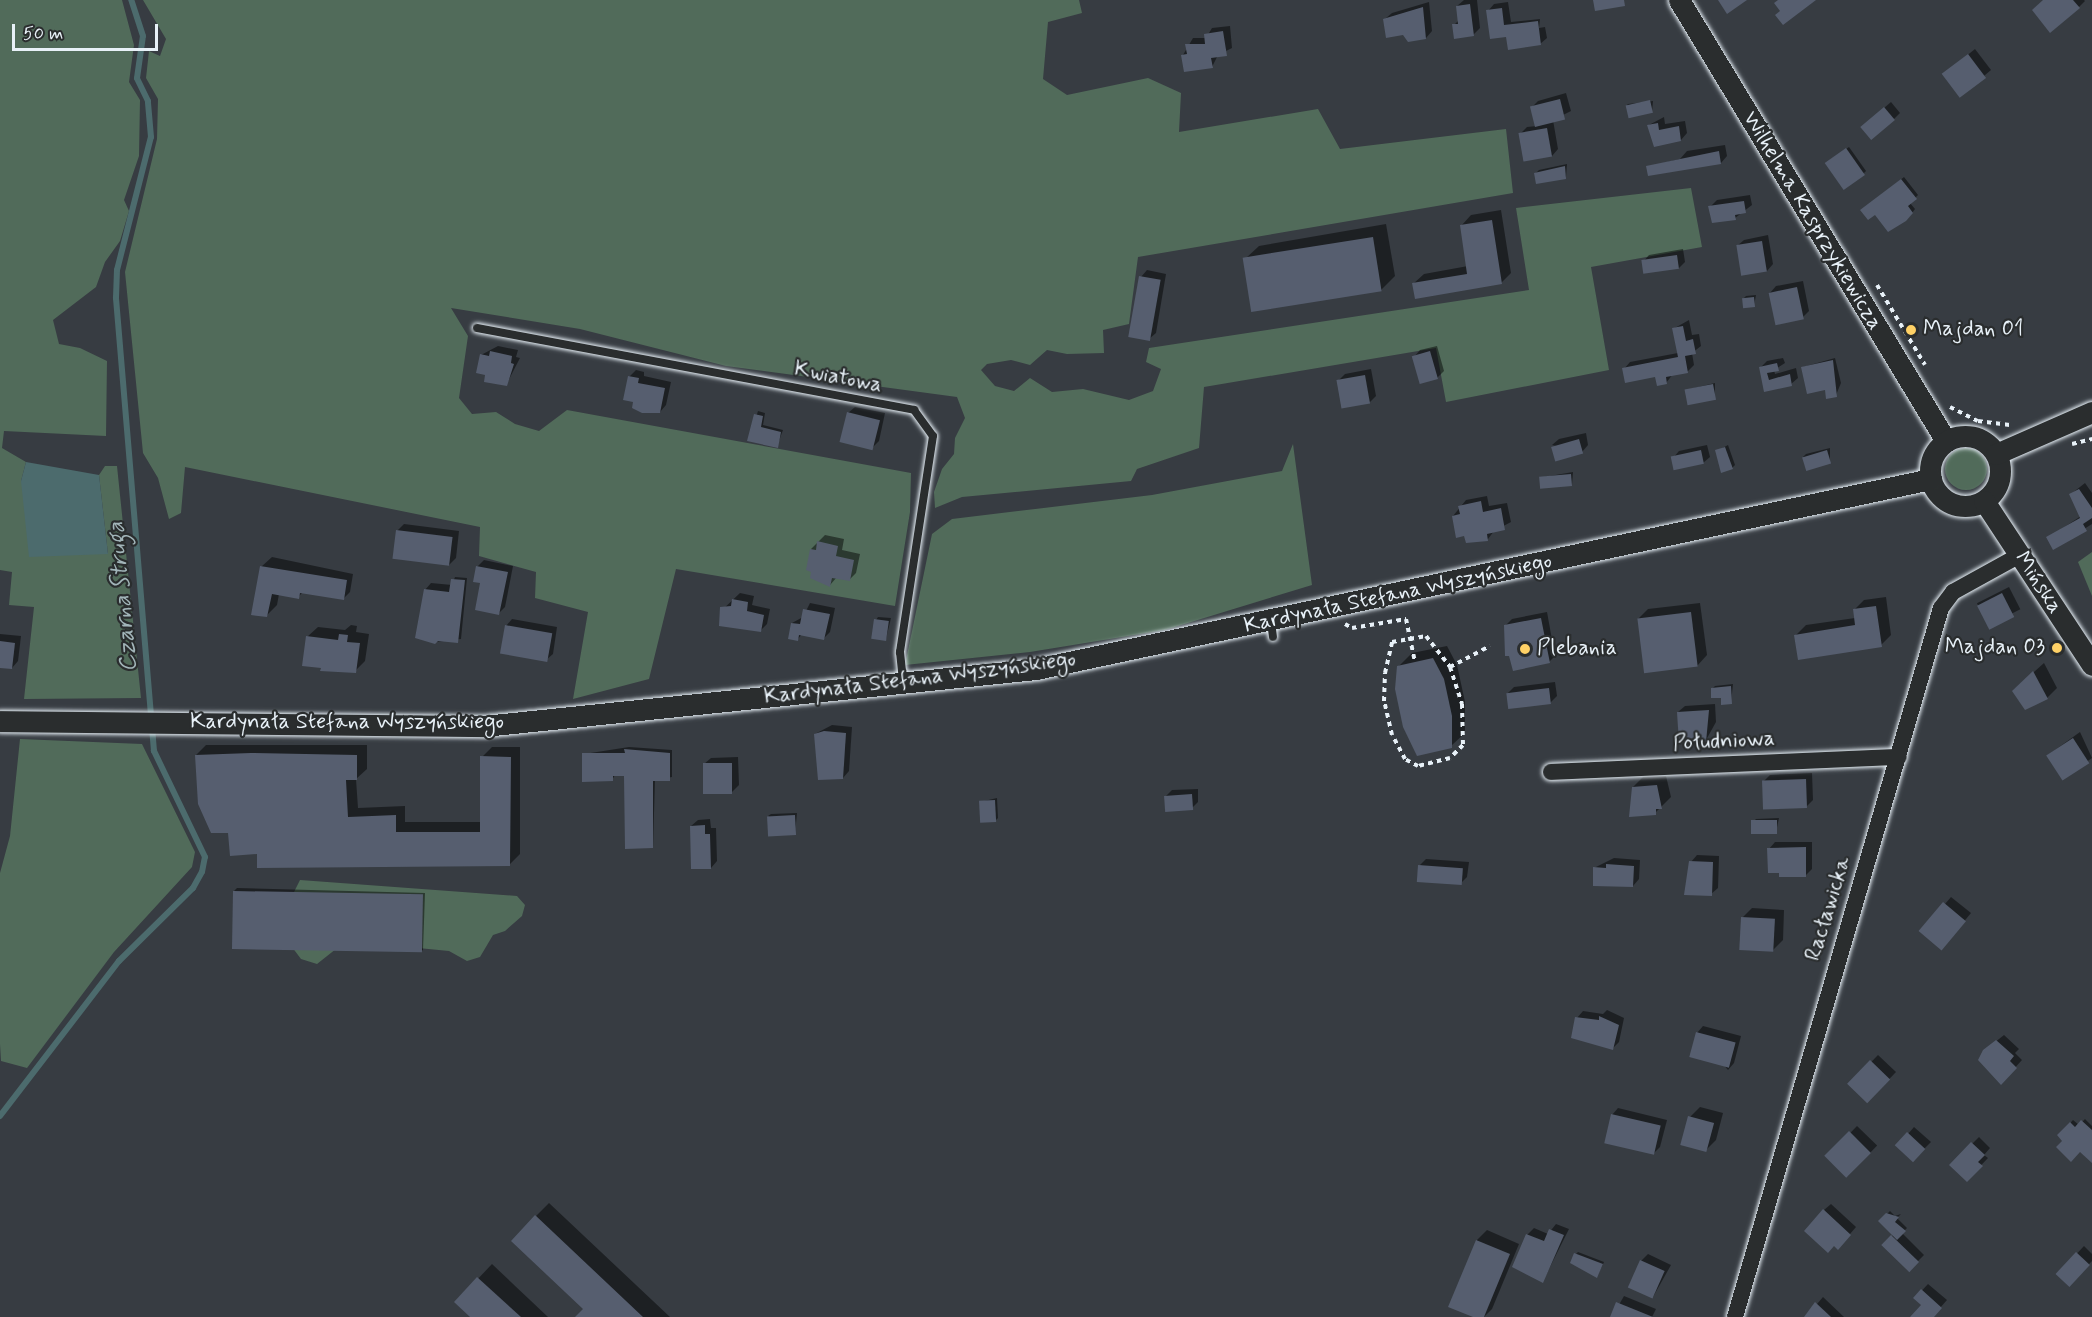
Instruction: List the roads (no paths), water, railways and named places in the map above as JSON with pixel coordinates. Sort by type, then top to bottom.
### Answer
[{"type":"street","name":"Wilhelma Kasprzykiewicza","points":[[1679,0],[1946,441]]},
{"type":"street","points":[[1996,454],[2092,412]]},
{"type":"street","points":[[1968,436],[1989,445],[1996,454],[1999,480],[1984,501],[1958,506],[1946,500],[1931,479],[1932,458],[1946,441],[1968,436]]},
{"type":"street","name":"Kardynała Stefana Wyszyńskiego","points":[[0,721],[484,726],[1036,669],[1272,629],[1931,479]]},
{"type":"street","name":"Mińska","points":[[1984,501],[2092,665]]},
{"type":"street","name":"Racławicka","points":[[1735,1317],[1941,608],[1953,592],[2020,555]]},
{"type":"street","name":"Południowa","points":[[1551,772],[1899,757]]},
{"type":"lane","name":"Kwiatowa","points":[[477,328],[914,410],[933,436],[900,652],[903,684]]},
{"type":"waterway","name":"Czarna Struga","points":[[0,1116],[119,961],[193,888],[202,872],[205,857],[154,751],[116,298],[117,270],[151,137],[148,101],[137,78],[143,36],[131,0]]},
{"type":"place","name":"Majdan 01","points":[[1911,330]]},
{"type":"place","name":"Majdan 03","points":[[2057,648]]},
{"type":"place","name":"Plebania","points":[[1525,649]]}]
